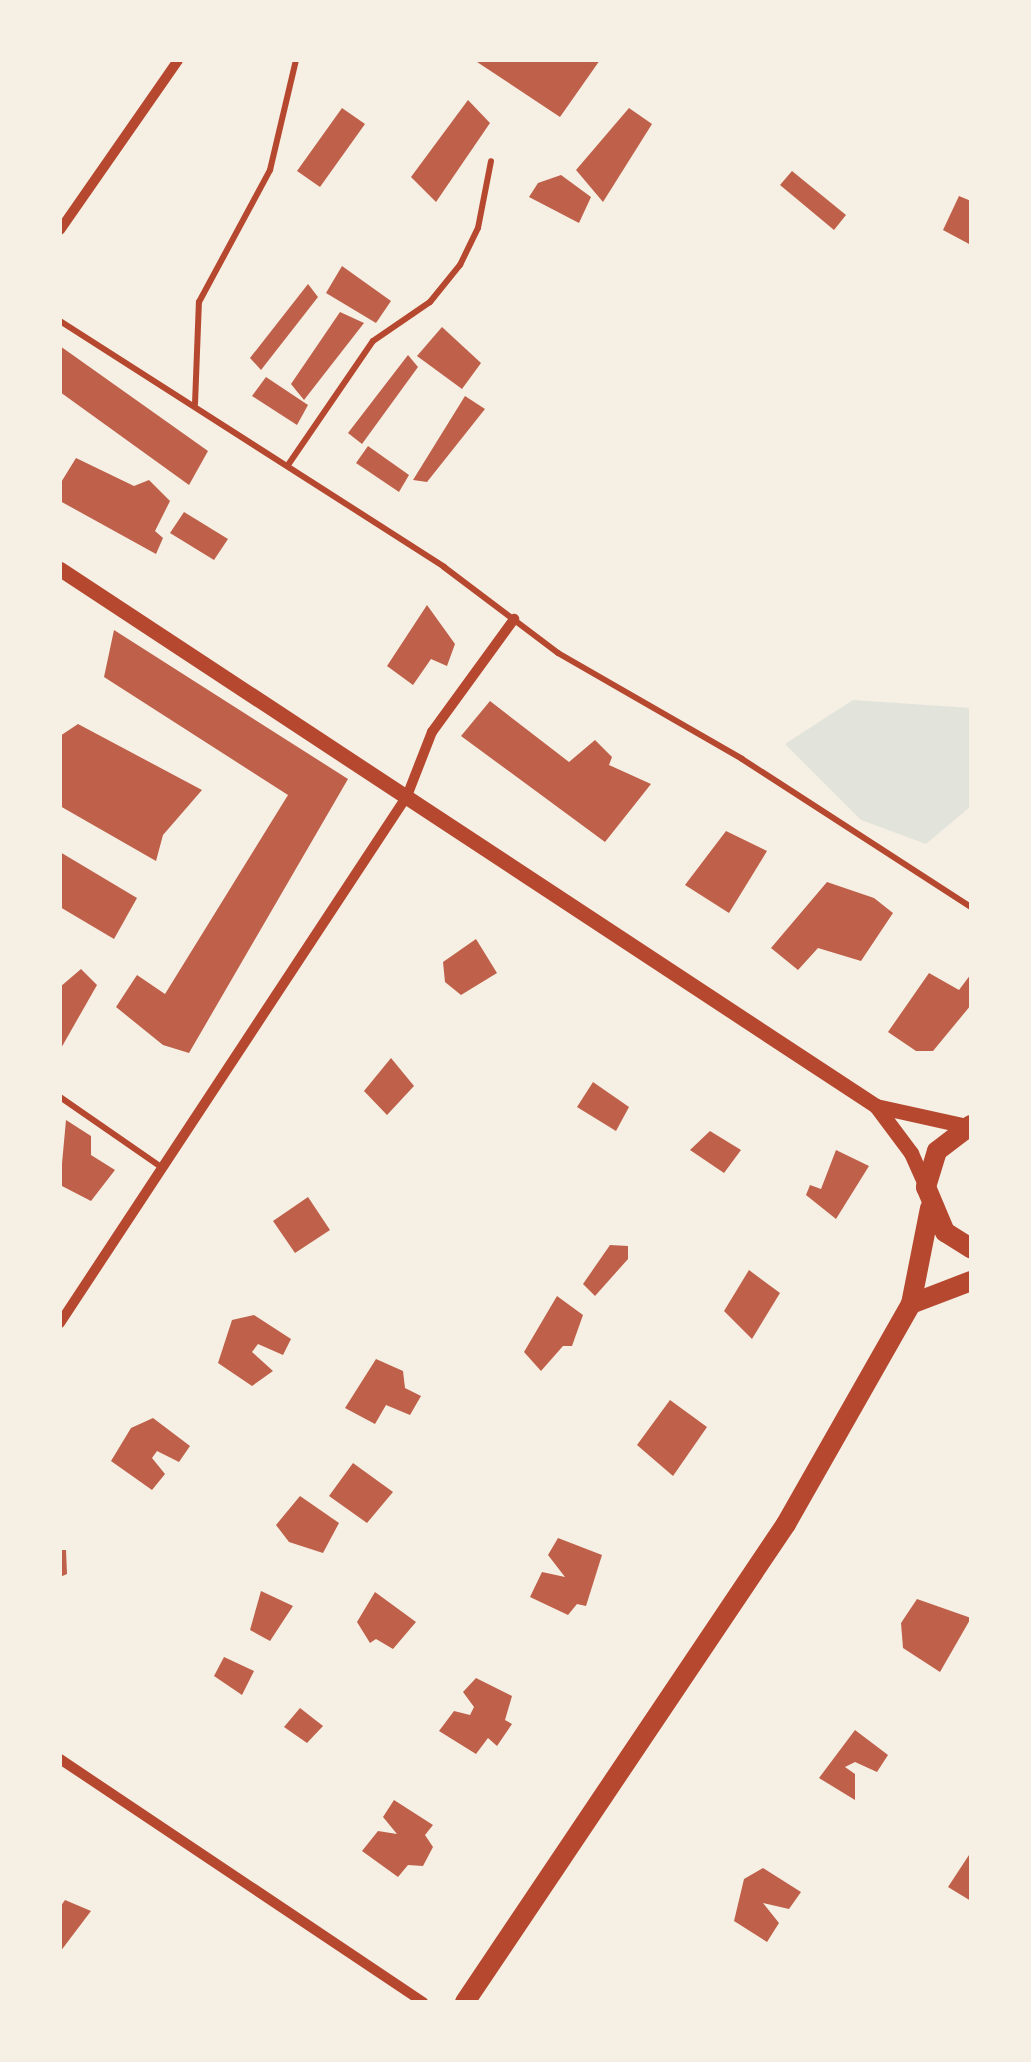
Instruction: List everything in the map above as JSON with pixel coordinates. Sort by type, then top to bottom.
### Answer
[{"type":"main road","points":[[465,2002],[786,1524],[911,1304],[937,1151],[968,1126]]},
{"type":"main road","points":[[928,1198],[944,1232],[971,1248]]},
{"type":"main road","points":[[911,1304],[971,1281]]},
{"type":"street","points":[[60,230],[178,60]]},
{"type":"street","points":[[60,569],[876,1106],[911,1152],[928,1198]]},
{"type":"street","points":[[60,1323],[406,796],[422,749],[514,619]]},
{"type":"street","points":[[876,1106],[968,1126]]},
{"type":"street","points":[[60,1759],[422,2002]]},
{"type":"lane","points":[[195,404],[199,302],[270,170],[296,60]]},
{"type":"lane","points":[[288,465],[373,340],[430,302],[460,265],[478,228],[491,162]]},
{"type":"lane","points":[[60,322],[288,465],[558,653],[742,759],[971,907]]},
{"type":"lane","points":[[60,1097],[161,1167]]},
{"type":"shaded area","points":[[853,700],[971,708],[971,806],[926,844],[861,820],[785,744]]},
{"type":"building","points":[[474,60],[600,60],[560,117]]},
{"type":"building","points":[[468,100],[490,123],[436,202],[411,177]]},
{"type":"building","points":[[342,108],[365,124],[320,187],[297,171]]},
{"type":"building","points":[[629,108],[652,124],[603,202],[576,170]]},
{"type":"building","points":[[792,171],[846,215],[834,230],[780,185]]},
{"type":"building","points":[[561,175],[591,197],[579,223],[529,197],[538,183]]},
{"type":"building","points":[[959,196],[971,201],[971,245],[943,230]]},
{"type":"building","points":[[342,266],[391,301],[376,323],[326,293]]},
{"type":"building","points":[[308,284],[318,297],[261,370],[250,358]]},
{"type":"building","points":[[340,312],[364,323],[304,400],[291,384]]},
{"type":"building","points":[[442,327],[481,363],[462,389],[417,356]]},
{"type":"building","points":[[60,346],[208,451],[189,485],[60,392]]},
{"type":"building","points":[[408,355],[418,367],[362,444],[348,433]]},
{"type":"building","points":[[266,377],[308,405],[297,425],[252,396]]},
{"type":"building","points":[[465,396],[485,409],[427,482],[413,480]]},
{"type":"building","points":[[368,446],[409,475],[399,492],[356,463]]},
{"type":"building","points":[[76,458],[134,486],[149,480],[170,501],[155,531],[163,538],[156,554],[60,501],[60,484]]},
{"type":"building","points":[[184,512],[228,539],[214,560],[170,533]]},
{"type":"building","points":[[427,605],[455,644],[447,666],[431,659],[413,685],[387,666]]},
{"type":"building","points":[[114,630],[348,779],[189,1053],[163,1045],[116,1007],[137,975],[165,994],[288,795],[104,677]]},
{"type":"building","points":[[490,701],[569,762],[595,740],[612,757],[609,765],[651,784],[605,842],[461,736]]},
{"type":"building","points":[[78,724],[202,790],[163,835],[156,861],[60,806],[60,736]]},
{"type":"building","points":[[726,831],[767,851],[729,913],[685,885]]},
{"type":"building","points":[[60,852],[137,898],[114,939],[60,907]]},
{"type":"building","points":[[827,882],[874,898],[893,913],[861,961],[818,948],[798,970],[771,948]]},
{"type":"building","points":[[476,939],[497,973],[461,995],[445,982],[443,962]]},
{"type":"building","points":[[81,969],[97,985],[60,1050],[60,987]]},
{"type":"building","points":[[929,973],[959,990],[971,974],[971,1005],[933,1051],[916,1051],[888,1032]]},
{"type":"building","points":[[391,1058],[414,1086],[387,1115],[364,1091]]},
{"type":"building","points":[[593,1082],[629,1107],[616,1131],[577,1107]]},
{"type":"building","points":[[66,1120],[91,1136],[91,1155],[115,1170],[91,1201],[60,1185]]},
{"type":"building","points":[[710,1131],[741,1150],[724,1173],[690,1150]]},
{"type":"building","points":[[836,1150],[869,1166],[836,1219],[806,1195],[810,1185],[821,1189]]},
{"type":"building","points":[[308,1197],[330,1230],[295,1253],[273,1221]]},
{"type":"building","points":[[610,1245],[628,1246],[628,1259],[595,1296],[583,1284]]},
{"type":"building","points":[[749,1270],[780,1293],[752,1339],[724,1311]]},
{"type":"building","points":[[557,1296],[583,1315],[572,1346],[563,1346],[541,1371],[524,1352]]},
{"type":"building","points":[[254,1315],[291,1339],[283,1355],[258,1344],[252,1352],[273,1371],[252,1386],[218,1363],[232,1320]]},
{"type":"building","points":[[376,1359],[403,1371],[405,1388],[421,1396],[410,1415],[386,1405],[375,1424],[345,1408]]},
{"type":"building","points":[[670,1400],[707,1427],[673,1476],[637,1445]]},
{"type":"building","points":[[153,1418],[190,1446],[179,1462],[157,1451],[152,1458],[165,1474],[152,1490],[111,1461],[131,1428]]},
{"type":"building","points":[[353,1463],[393,1492],[367,1523],[329,1496]]},
{"type":"building","points":[[300,1496],[339,1523],[323,1553],[289,1542],[276,1525]]},
{"type":"building","points":[[558,1538],[602,1555],[586,1606],[577,1604],[568,1615],[530,1597],[542,1572],[565,1577],[548,1555]]},
{"type":"building","points":[[60,1550],[66,1550],[67,1574],[60,1577]]},
{"type":"building","points":[[261,1591],[293,1606],[270,1641],[250,1630]]},
{"type":"building","points":[[375,1592],[416,1622],[393,1649],[376,1639],[370,1643],[357,1622]]},
{"type":"building","points":[[917,1599],[971,1618],[940,1672],[903,1648],[901,1623]]},
{"type":"building","points":[[224,1657],[254,1671],[242,1695],[214,1676]]},
{"type":"building","points":[[476,1678],[512,1696],[505,1720],[512,1724],[497,1746],[488,1738],[476,1754],[439,1731],[454,1711],[470,1715],[474,1707],[463,1692]]},
{"type":"building","points":[[300,1708],[323,1726],[307,1743],[284,1727]]},
{"type":"building","points":[[855,1730],[888,1755],[877,1772],[855,1762],[845,1767],[855,1774],[855,1800],[819,1778]]},
{"type":"building","points":[[394,1800],[433,1825],[425,1835],[433,1847],[423,1866],[408,1865],[398,1877],[362,1851],[378,1831],[397,1834],[383,1817]]},
{"type":"building","points":[[971,1852],[971,1901],[948,1887]]},
{"type":"building","points":[[763,1868],[801,1892],[789,1909],[763,1903],[779,1923],[767,1942],[734,1921],[744,1879]]},
{"type":"building","points":[[65,1900],[91,1911],[60,1952],[60,1907]]}]
